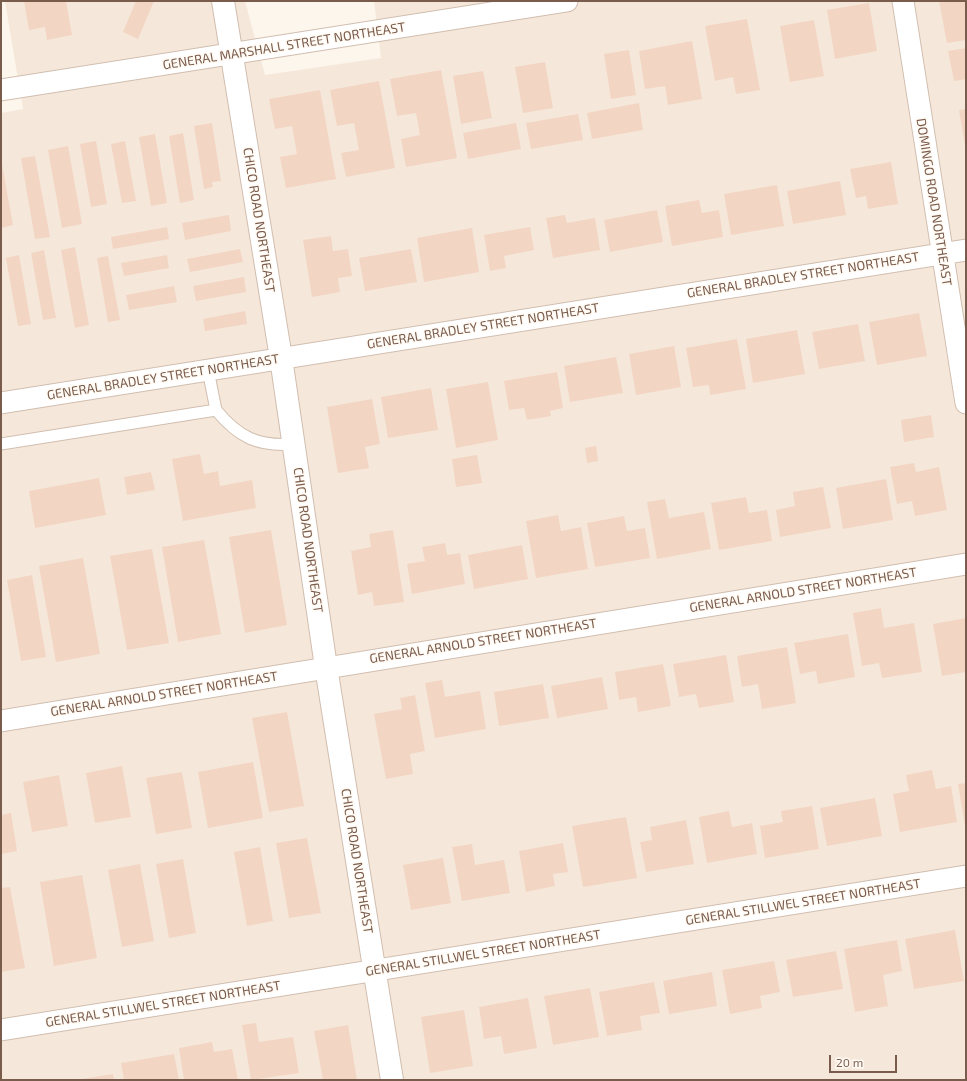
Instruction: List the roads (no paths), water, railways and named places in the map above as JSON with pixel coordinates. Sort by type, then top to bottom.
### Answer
[{"type":"street","name":"CHICO ROAD NORTHEAST","points":[[223,1],[281,358],[326,667],[392,1080]]},
{"type":"street","name":"GENERAL MARSHALL STREET NORTHEAST","points":[[1,90],[232,55],[567,1]]},
{"type":"street","name":"DOMINGO ROAD NORTHEAST","points":[[903,1],[966,403]]},
{"type":"street","name":"GENERAL BRADLEY STREET NORTHEAST","points":[[1,403],[966,250]]},
{"type":"street","name":"GENERAL ARNOLD STREET NORTHEAST","points":[[1,720],[966,564]]},
{"type":"street","name":"GENERAL STILLWEL STREET NORTHEAST","points":[[1,1030],[966,876]]},
{"type":"lane","points":[[208,370],[216,410],[226,423],[250,439],[275,445],[294,444]]},
{"type":"lane","points":[[1,444],[216,410]]}]
